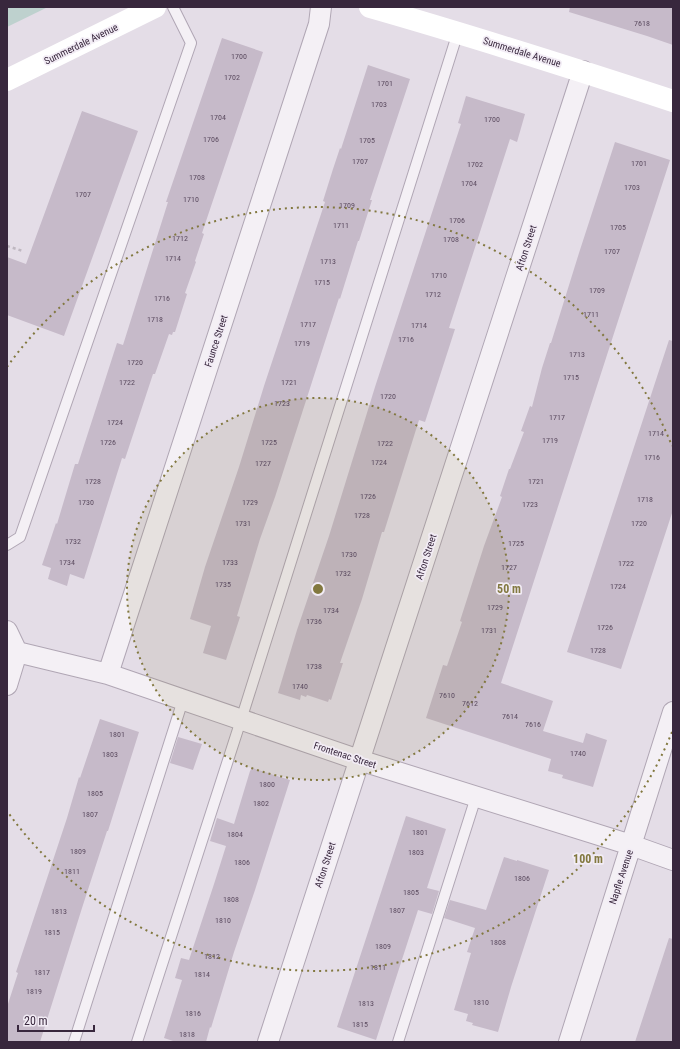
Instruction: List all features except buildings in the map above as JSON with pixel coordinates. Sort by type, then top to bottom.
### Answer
[{"type":"street","name":"Summerdale Avenue","points":[[7,80],[155,7]]},
{"type":"street","name":"Faunce Street","points":[[108,674],[319,24],[321,7]]},
{"type":"street","name":"Summerdale Avenue","points":[[370,7],[458,32],[673,100]]},
{"type":"street","name":"Afton Street","points":[[268,1042],[583,71]]},
{"type":"street","points":[[7,631],[17,652],[7,685]]},
{"type":"street","name":"Frontenac Street","points":[[17,652],[108,674],[359,760],[631,845],[673,860]]},
{"type":"street","name":"Napfle Avenue","points":[[569,1042],[673,712]]},
{"type":"lane","points":[[7,545],[20,537],[191,42],[174,7]]},
{"type":"lane","points":[[137,1042],[241,720],[458,32]]},
{"type":"lane","points":[[74,1042],[183,700]]},
{"type":"lane","points":[[398,1042],[476,797]]},
{"type":"path","points":[[7,246],[23,251]]},
{"type":"shaded area","points":[[7,7],[48,7],[7,27]]}]
